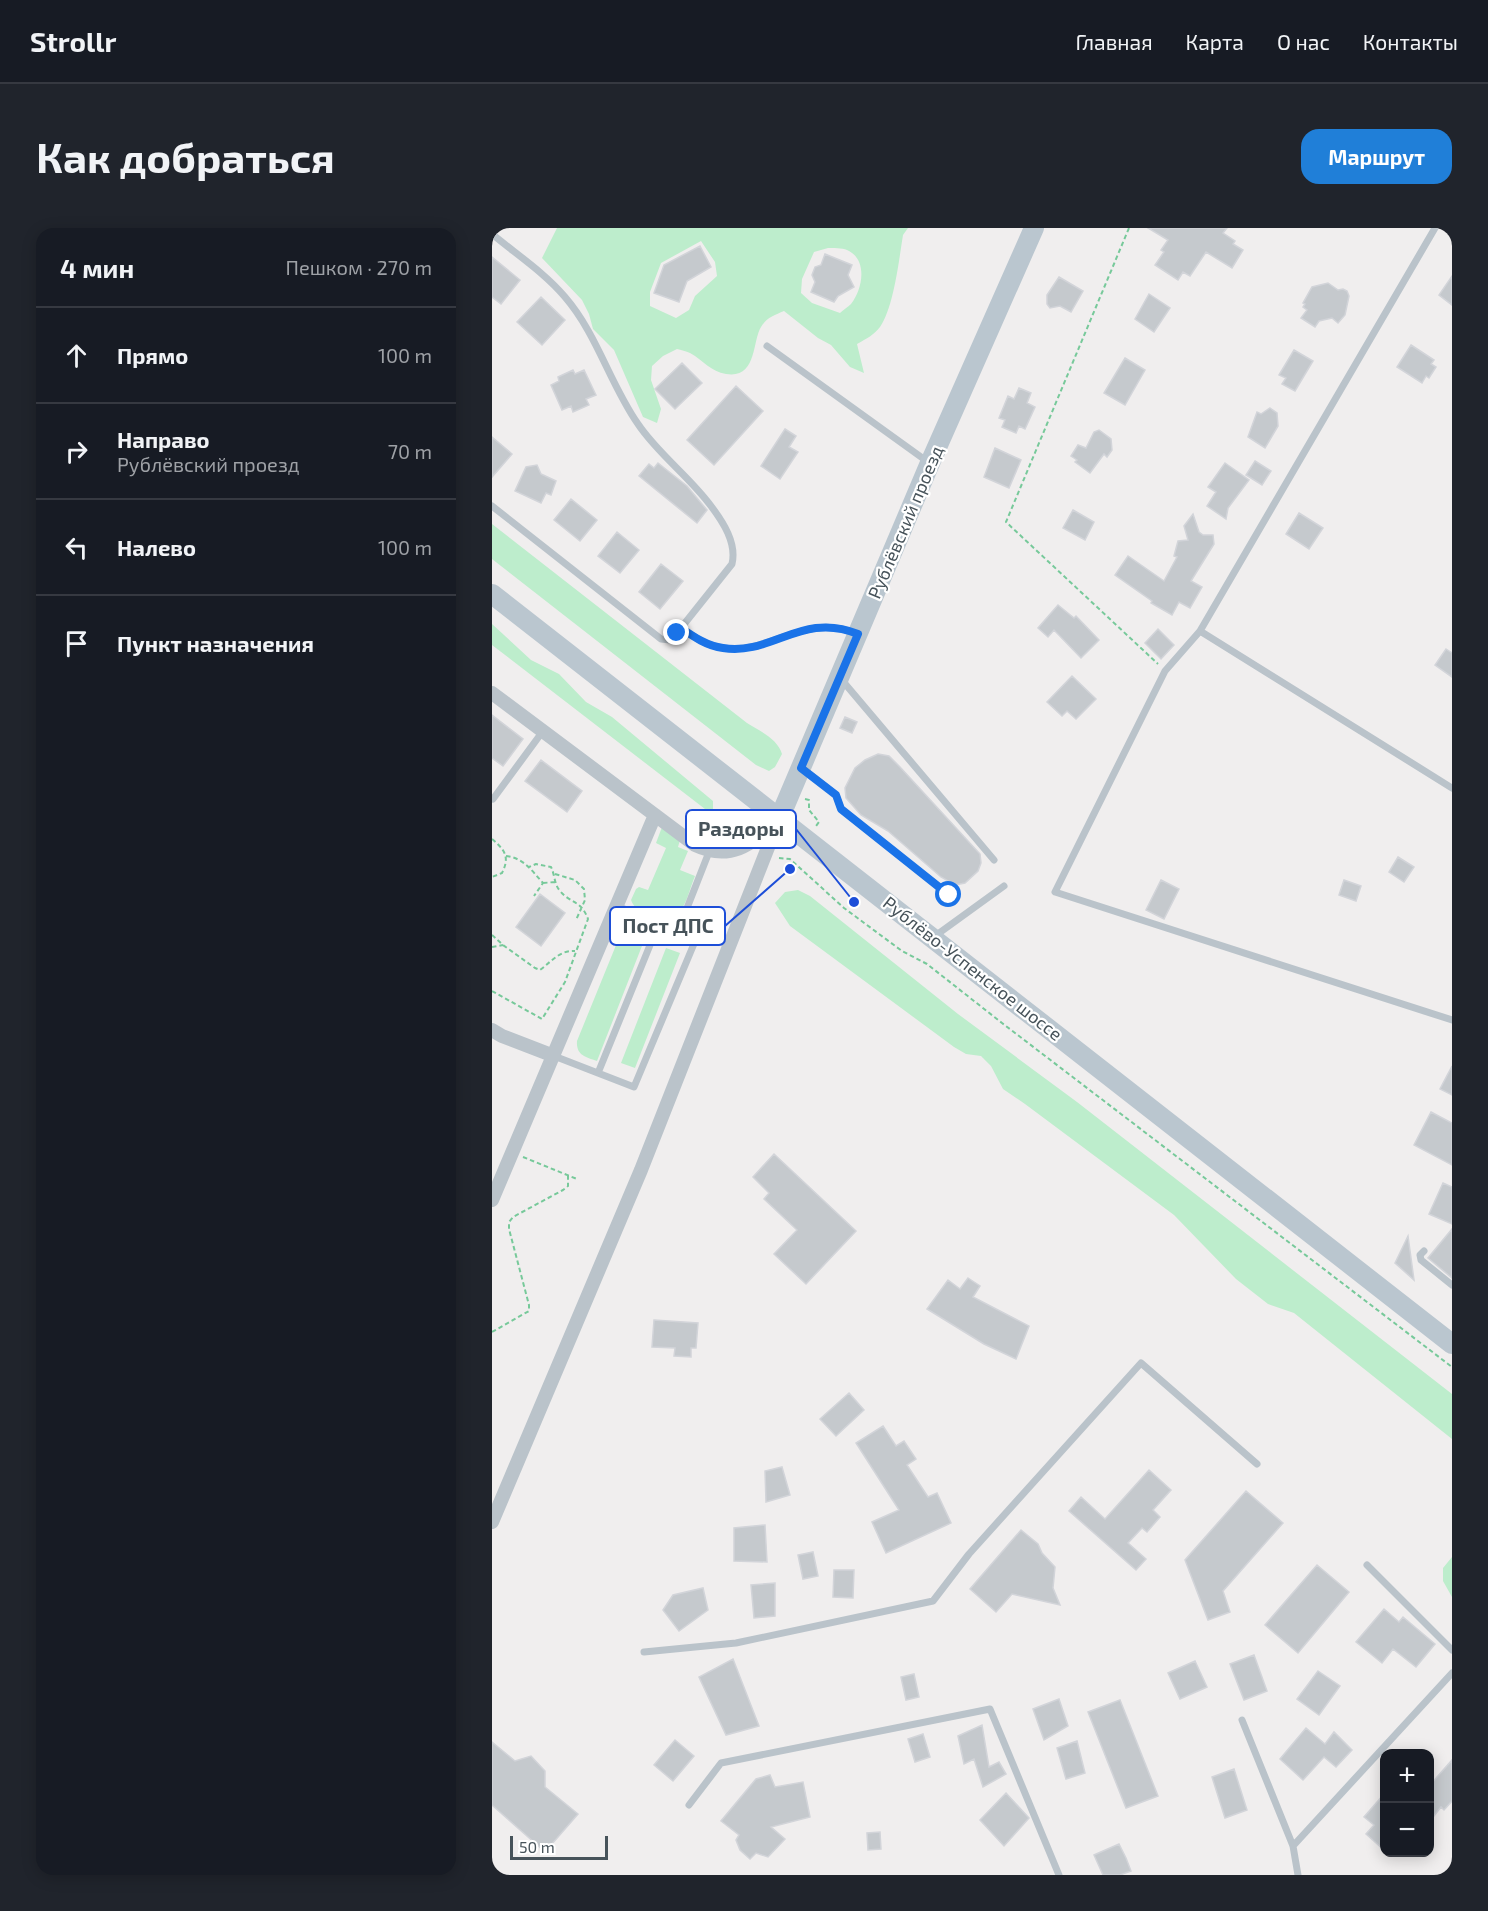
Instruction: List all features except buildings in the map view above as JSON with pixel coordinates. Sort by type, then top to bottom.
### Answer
[{"type":"main road","name":"Рублёвский проезд","points":[[780,817],[930,464],[1034,228]]},
{"type":"main road","name":"Рублёво-Успенское шоссе","points":[[492,594],[1452,1344]]},
{"type":"street","points":[[492,693],[695,845],[709,852],[726,852],[746,846],[764,834],[780,817]]},
{"type":"street","points":[[492,1200],[655,815]]},
{"type":"street","points":[[492,1522],[641,1170],[780,817]]},
{"type":"street","points":[[492,1030],[554,1056]]},
{"type":"lane","points":[[1435,228],[1200,631],[1164,670],[1055,892],[1452,1020]]},
{"type":"lane","points":[[492,234],[555,285],[566,298],[587,329],[639,427],[701,493],[731,540],[734,553],[732,564],[670,640],[661,639],[492,506]]},
{"type":"lane","points":[[767,346],[930,464]]},
{"type":"lane","points":[[681,628],[701,641],[724,648],[761,645],[801,630],[833,626],[858,634]]},
{"type":"lane","points":[[1200,631],[1452,788]]},
{"type":"lane","points":[[839,677],[994,860]]},
{"type":"lane","points":[[493,799],[543,731]]},
{"type":"lane","points":[[801,768],[836,795],[841,809],[949,895]]},
{"type":"lane","points":[[678,931],[709,852]]},
{"type":"lane","points":[[933,937],[1005,886]]},
{"type":"lane","points":[[554,1056],[634,1087],[696,939],[617,906]]},
{"type":"lane","points":[[598,1073],[658,923]]},
{"type":"lane","points":[[1424,1251],[1420,1255],[1421,1260],[1452,1285]]},
{"type":"lane","points":[[644,1652],[736,1644],[933,1601],[969,1554],[1141,1363],[1257,1464]]},
{"type":"lane","points":[[1367,1565],[1452,1650]]},
{"type":"lane","points":[[1293,1846],[1452,1672]]},
{"type":"lane","points":[[689,1805],[721,1762],[990,1709],[1059,1875]]},
{"type":"lane","points":[[1242,1720],[1293,1846],[1298,1875]]},
{"type":"path","points":[[1129,228],[1006,522],[1164,670]]},
{"type":"path","points":[[805,799],[808,800],[809,810],[819,822],[816,826]]},
{"type":"path","points":[[492,840],[504,849],[506,856],[506,865],[502,873],[492,877]]},
{"type":"path","points":[[790,859],[794,853]]},
{"type":"path","points":[[506,856],[516,858],[529,867],[543,884]]},
{"type":"path","points":[[764,856],[790,859],[844,908],[902,951],[927,964],[1452,1367]]},
{"type":"path","points":[[492,992],[542,1019],[565,982],[588,919],[582,907],[560,891],[551,867],[536,864],[529,867]]},
{"type":"path","points":[[555,874],[575,880],[584,889],[585,900],[576,920]]},
{"type":"path","points":[[534,896],[543,884],[555,882]]},
{"type":"path","points":[[492,935],[535,969],[540,970],[558,954],[568,950],[576,951]]},
{"type":"path","points":[[492,947],[503,945]]},
{"type":"path","points":[[513,1152],[577,1179]]},
{"type":"path","points":[[492,1332],[529,1311],[508,1229],[509,1222],[513,1217],[563,1190],[568,1186],[568,1175]]},
{"type":"green space","points":[[557,228],[908,228],[903,235],[895,282],[885,318],[870,337],[857,344],[864,373],[850,367],[831,345],[818,338],[784,311],[763,324],[752,358],[743,371],[736,374],[716,371],[690,353],[677,349],[663,356],[652,366],[651,380],[661,409],[657,423],[643,417],[614,350],[593,329],[582,300],[542,258]],"holes":[[[701,241],[715,262],[717,276],[695,296],[689,310],[676,318],[650,306],[650,292],[661,263]],[[828,248],[840,248],[854,254],[861,267],[861,283],[855,298],[840,313],[812,303],[801,293],[802,279],[814,252]]]},
{"type":"green space","points":[[492,524],[747,723],[773,740],[782,754],[775,767],[769,771],[756,765],[492,559]]},
{"type":"green space","points":[[492,624],[531,660],[559,674],[586,702],[612,717],[713,801],[713,809],[705,809],[492,645]]},
{"type":"green space","points":[[662,827],[680,840],[678,847],[688,851],[680,870],[695,876],[681,910],[669,918],[660,918],[641,911],[634,906],[631,900],[639,887],[648,890],[666,848],[656,843]]},
{"type":"green space","points":[[798,890],[810,896],[958,1014],[1077,1102],[1452,1394],[1452,1439],[1294,1313],[1268,1304],[1236,1279],[1174,1215],[1003,1089],[991,1066],[981,1056],[966,1054],[954,1047],[790,926],[775,903],[785,892]]},
{"type":"green space","points":[[634,922],[649,928],[597,1061],[585,1057],[580,1052],[577,1041],[623,928]]},
{"type":"green space","points":[[666,948],[680,953],[635,1068],[621,1063]]},
{"type":"green space","points":[[1452,1557],[1452,1597],[1443,1581],[1443,1568]]},
{"type":"place","name":"Пост ДПС","points":[[790,869]]},
{"type":"place","name":"Раздоры","points":[[854,902]]},
{"type":"route","points":[[677,633],[681,628],[694,638],[724,648],[761,645],[801,630],[833,626],[858,634],[801,768],[836,795],[841,809],[949,895]]}]
